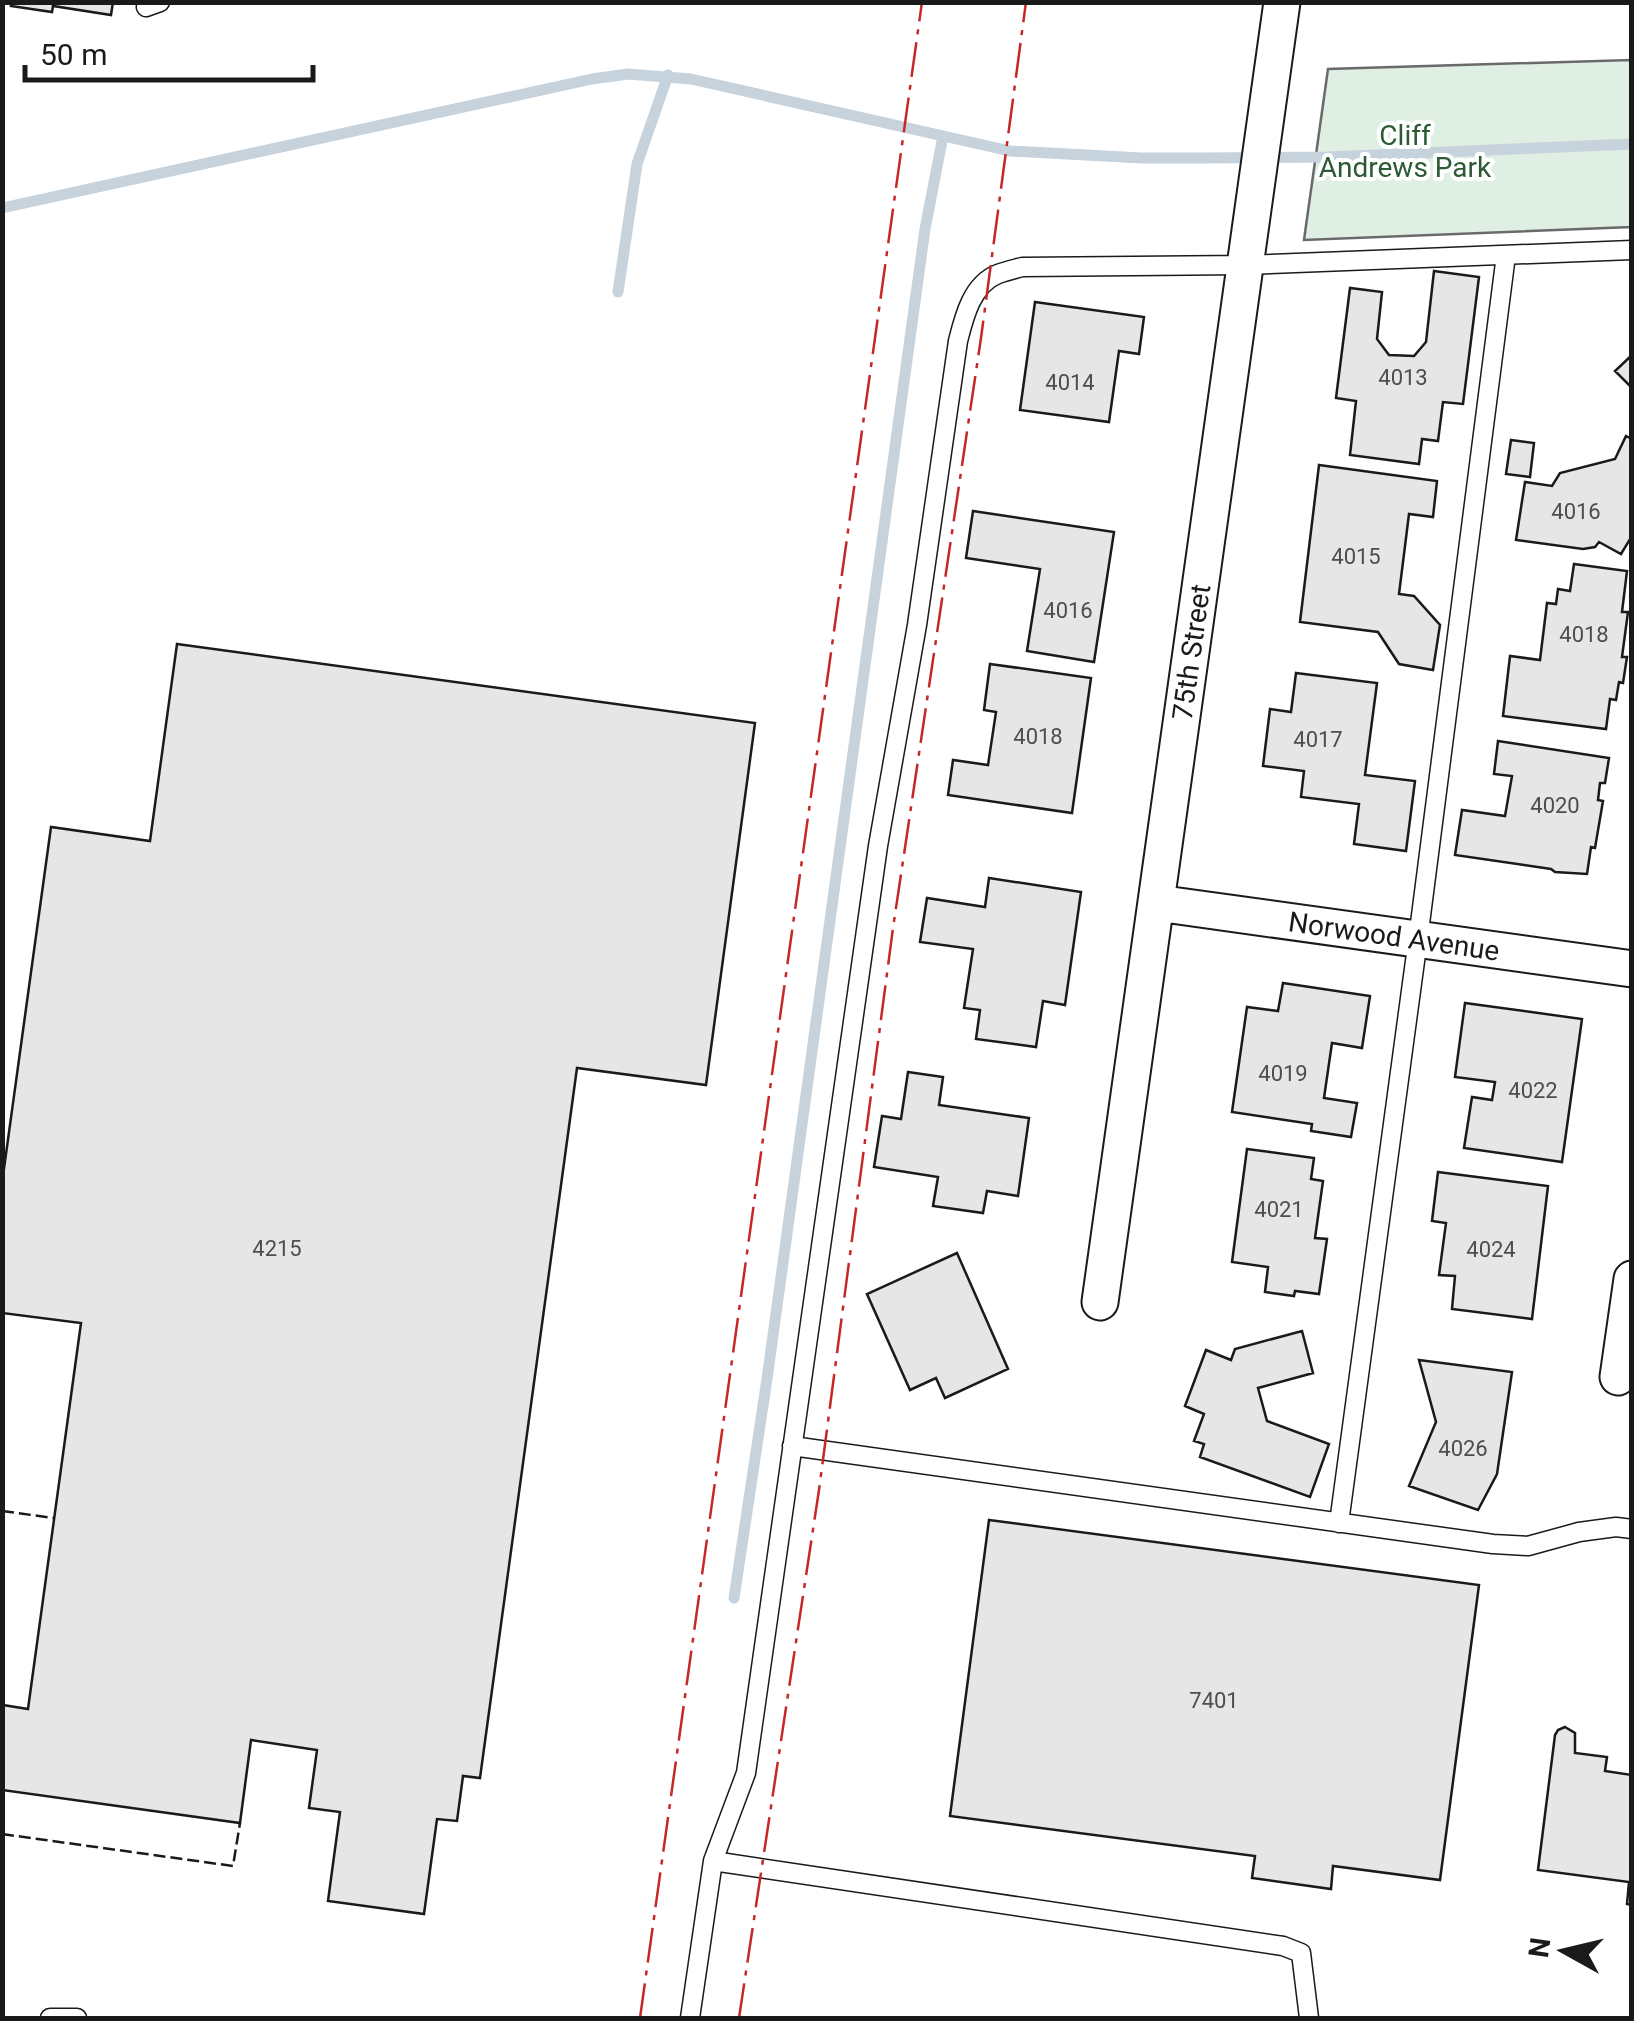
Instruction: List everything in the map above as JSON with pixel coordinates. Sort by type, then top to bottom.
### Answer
[{"type":"street","name":"75th Street","points":[[1100,1302],[1282,2]]},
{"type":"street","name":"Norwood Avenue","points":[[1157,903],[1632,968]]},
{"type":"street","points":[[1618,1377],[1632,1279]]},
{"type":"lane","points":[[690,2018],[712,1861],[746,1773],[878,846],[965,313],[977,292],[994,275],[1022,268],[1632,250]]},
{"type":"lane","points":[[1339,1523],[1506,254]]},
{"type":"lane","points":[[792,1446],[1493,1544],[1528,1546],[1578,1532],[1632,1529]]},
{"type":"lane","points":[[712,1861],[1283,1946],[1301,1953],[1309,2018]]},
{"type":"lane","points":[[50,2018],[77,2018]]},
{"type":"green space","name":"Cliff Andrews Park","points":[[1631,60],[1631,227],[1304,240],[1328,69]]},
{"type":"building","points":[[12,2],[113,2],[111,15],[53,6],[52,12],[11,6]]},
{"type":"building","points":[[1434,271],[1479,277],[1463,404],[1443,402],[1438,441],[1422,439],[1419,464],[1350,455],[1356,401],[1336,398],[1350,288],[1382,292],[1377,339],[1389,355],[1414,356],[1426,342]]},
{"type":"building","points":[[1035,302],[1144,317],[1139,354],[1119,351],[1109,422],[1020,410]]},
{"type":"building","points":[[1632,355],[1632,388],[1615,371]]},
{"type":"building","points":[[1626,436],[1632,439],[1632,536],[1621,554],[1599,542],[1583,549],[1516,540],[1525,482],[1552,486],[1560,473],[1615,459]]},
{"type":"building","points":[[1511,440],[1534,443],[1530,477],[1506,474]]},
{"type":"building","points":[[1319,465],[1437,481],[1433,517],[1409,514],[1399,594],[1414,596],[1440,625],[1433,670],[1399,664],[1378,632],[1300,622]]},
{"type":"building","points":[[973,511],[1114,532],[1094,662],[1027,651],[1040,569],[966,558]]},
{"type":"building","points":[[1574,564],[1627,571],[1622,612],[1628,612],[1622,657],[1627,657],[1623,683],[1619,682],[1616,700],[1610,699],[1606,729],[1503,716],[1510,656],[1540,660],[1547,603],[1556,604],[1558,589],[1570,591]]},
{"type":"building","points":[[177,644],[755,723],[706,1085],[577,1068],[480,1778],[463,1776],[457,1821],[437,1819],[424,1914],[328,1901],[340,1812],[309,1808],[317,1750],[251,1740],[240,1823],[2,1790],[3,1705],[28,1709],[81,1323],[2,1313],[2,1183],[51,827],[150,841]]},
{"type":"building","points":[[990,664],[1091,678],[1072,813],[948,795],[953,760],[988,765],[996,712],[984,710]]},
{"type":"building","points":[[1296,673],[1377,683],[1365,775],[1415,781],[1406,851],[1354,844],[1359,804],[1301,797],[1304,771],[1263,766],[1270,709],[1291,712]]},
{"type":"building","points":[[1498,741],[1609,758],[1605,783],[1600,783],[1598,800],[1603,801],[1587,874],[1455,855],[1462,810],[1505,816],[1512,776],[1494,774]]},
{"type":"building","points":[[989,878],[1081,892],[1065,1005],[1043,1001],[1036,1047],[976,1039],[980,1010],[964,1008],[973,949],[920,942],[927,898],[985,907]]},
{"type":"building","points":[[1283,983],[1370,996],[1362,1048],[1332,1043],[1324,1098],[1357,1103],[1351,1137],[1311,1131],[1312,1124],[1232,1112],[1247,1007],[1278,1011]]},
{"type":"building","points":[[1465,1003],[1582,1019],[1562,1162],[1464,1148],[1472,1097],[1492,1100],[1495,1082],[1455,1077]]},
{"type":"building","points":[[908,1072],[943,1077],[939,1105],[1029,1118],[1018,1196],[987,1191],[983,1213],[933,1206],[938,1177],[874,1167],[882,1116],[901,1119]]},
{"type":"building","points":[[1247,1149],[1314,1158],[1311,1179],[1323,1181],[1315,1238],[1327,1239],[1319,1294],[1265,1292],[1268,1267],[1232,1262]]},
{"type":"building","points":[[1438,1172],[1548,1186],[1532,1319],[1452,1309],[1455,1276],[1439,1275],[1446,1223],[1432,1221]]},
{"type":"building","points":[[957,1253],[1008,1369],[945,1398],[936,1378],[910,1390],[867,1294]]},
{"type":"building","points":[[1302,1331],[1313,1373],[1258,1388],[1267,1421],[1329,1444],[1310,1497],[1200,1457],[1204,1444],[1194,1441],[1204,1414],[1185,1406],[1206,1350],[1231,1360],[1235,1349]]},
{"type":"building","points":[[1419,1360],[1512,1372],[1497,1474],[1478,1510],[1409,1486],[1436,1422]]},
{"type":"building","points":[[989,1520],[1479,1585],[1440,1880],[1333,1866],[1331,1889],[1252,1878],[1255,1856],[950,1816]]},
{"type":"building","points":[[1565,1727],[1575,1733],[1575,1753],[1607,1757],[1605,1771],[1632,1775],[1632,1905],[1627,1904],[1629,1882],[1538,1870],[1555,1735]]},
{"type":"waterway","points":[[2,208],[628,74],[691,79],[1010,151],[1142,158],[1328,157],[1632,144]]},
{"type":"waterway","points":[[618,292],[637,164],[668,75]]},
{"type":"waterway","points":[[734,1598],[925,229],[943,136]]},
{"type":"fence","points":[[2,1511],[54,1518]]},
{"type":"fence","points":[[2,1834],[233,1866],[240,1823]]},
{"type":"power","points":[[640,2018],[922,2]]},
{"type":"power","points":[[739,2018],[819,1490],[893,928],[981,338],[1026,2]]}]
